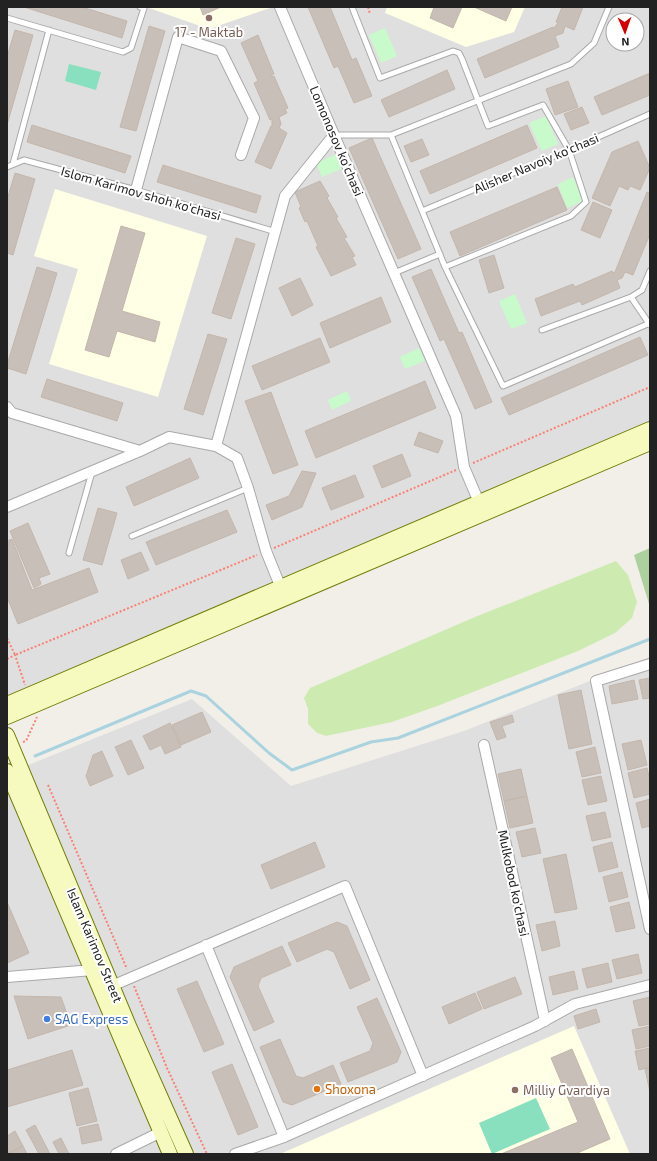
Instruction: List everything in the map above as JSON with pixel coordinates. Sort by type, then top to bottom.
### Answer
[{"type":"main road","points":[[7,717],[282,593],[481,507],[650,429]]},
{"type":"main road","points":[[481,507],[650,442]]},
{"type":"main road","points":[[7,704],[282,593]]},
{"type":"main road","name":"Islam Karimov Street","points":[[7,734],[107,987],[170,1154]]},
{"type":"main road","name":"Islam Karimov Street","points":[[7,771],[93,970],[107,987],[132,1033],[186,1154]]},
{"type":"street","name":"Lomonosov ko'chasi","points":[[280,7],[456,416],[464,467],[481,507]]},
{"type":"street","points":[[136,190],[178,37],[221,51],[254,118],[241,155]]},
{"type":"street","points":[[216,446],[285,196],[334,135]]},
{"type":"street","points":[[7,407],[12,413],[140,451]]},
{"type":"street","points":[[7,507],[170,437],[216,446],[237,458],[248,488],[266,551],[282,593]]},
{"type":"street","points":[[650,664],[596,681],[650,929]]},
{"type":"street","name":"Mulkobod ko'chasi","points":[[484,745],[544,1021]]},
{"type":"street","points":[[107,987],[345,886],[422,1076]]},
{"type":"street","points":[[206,945],[284,1137]]},
{"type":"street","points":[[7,977],[93,970]]},
{"type":"street","points":[[235,1154],[284,1137],[544,1021],[575,1004],[650,984]]},
{"type":"street","points":[[121,1153],[161,1132]]},
{"type":"lane","points":[[7,18],[123,52],[131,48],[144,8],[140,7]]},
{"type":"lane","points":[[352,7],[380,78],[454,51],[462,59],[488,126],[543,105],[569,150],[586,202],[571,216],[445,267]]},
{"type":"lane","points":[[334,135],[391,135],[479,102],[570,64],[594,43],[609,7]]},
{"type":"lane","points":[[13,164],[49,30]]},
{"type":"lane","name":"Alisher Navoiy ko'chasi","points":[[422,211],[569,150],[650,114]]},
{"type":"lane","points":[[391,135],[445,267],[503,386],[650,324],[632,296]]},
{"type":"lane","name":"Islom Karimov shoh ko'chasi","points":[[7,167],[24,160],[136,190],[276,232]]},
{"type":"lane","points":[[394,273],[440,254]]},
{"type":"lane","points":[[542,330],[632,296],[642,290],[650,271]]},
{"type":"lane","points":[[69,553],[92,471]]},
{"type":"lane","points":[[132,536],[248,488]]},
{"type":"path","points":[[368,7],[370,14]]},
{"type":"path","points":[[7,638],[15,655],[266,551],[650,387]]},
{"type":"shaded area","points":[[7,7],[650,7],[650,437],[7,711]]},
{"type":"shaded area","name":"17 - Maktab","points":[[146,7],[273,7],[209,29]]},
{"type":"shaded area","points":[[387,7],[525,7],[514,32],[466,47],[385,13]]},
{"type":"shaded area","points":[[55,189],[207,236],[158,397],[49,364],[78,269],[34,256]]},
{"type":"shaded area","points":[[650,657],[650,1154],[7,1154],[7,761],[11,772],[192,699],[291,786],[464,731]]},
{"type":"shaded area","name":"Milliy Gvardiya","points":[[574,1026],[630,1154],[280,1154]]},
{"type":"green space","points":[[385,28],[397,56],[381,63],[369,35]]},
{"type":"green space","points":[[69,64],[101,72],[96,90],[65,81]]},
{"type":"green space","points":[[546,116],[558,144],[542,151],[529,123]]},
{"type":"green space","points":[[337,154],[343,168],[322,177],[316,163]]},
{"type":"green space","points":[[573,177],[583,201],[567,208],[558,184]]},
{"type":"green space","points":[[515,294],[527,323],[511,329],[499,301]]},
{"type":"green space","points":[[419,348],[425,361],[405,369],[400,357]]},
{"type":"green space","points":[[347,391],[351,401],[332,410],[328,400]]},
{"type":"green space","points":[[650,548],[650,607],[634,555]]},
{"type":"green space","points":[[616,561],[628,575],[637,602],[632,618],[615,633],[578,651],[440,705],[392,722],[326,736],[317,733],[308,724],[308,709],[304,698],[310,688],[475,617]]},
{"type":"green space","points":[[536,1098],[550,1129],[492,1154],[479,1123]]},
{"type":"building","points":[[24,7],[82,7],[127,21],[122,38]]},
{"type":"building","points":[[200,7],[221,7],[203,15]]},
{"type":"building","points":[[308,7],[330,7],[352,60],[356,58],[372,96],[354,103],[338,66],[334,68]]},
{"type":"building","points":[[434,7],[462,7],[453,28],[430,18]]},
{"type":"building","points":[[474,7],[512,7],[506,21]]},
{"type":"building","points":[[562,7],[583,7],[574,30],[565,26],[563,33],[555,36],[559,47],[485,78],[477,59],[553,27],[553,29],[558,23],[556,22]]},
{"type":"building","points":[[149,26],[165,31],[136,131],[120,127]]},
{"type":"building","points":[[15,30],[33,35],[7,125],[7,57]]},
{"type":"building","points":[[258,35],[274,74],[270,76],[274,76],[288,108],[285,109],[287,113],[279,117],[281,124],[279,128],[287,133],[271,169],[255,162],[272,126],[272,119],[270,120],[254,83],[258,81],[241,43]]},
{"type":"building","points":[[447,70],[455,89],[389,117],[381,100]]},
{"type":"building","points":[[650,73],[650,95],[602,115],[594,97]]},
{"type":"building","points":[[568,81],[578,107],[555,115],[546,89]]},
{"type":"building","points":[[582,107],[589,123],[571,130],[564,114]]},
{"type":"building","points":[[32,125],[131,156],[125,173],[27,142]]},
{"type":"building","points":[[527,125],[537,148],[430,194],[420,171]]},
{"type":"building","points":[[372,138],[421,249],[398,259],[349,148]]},
{"type":"building","points":[[422,139],[429,155],[411,162],[404,146]]},
{"type":"building","points":[[638,141],[650,168],[640,190],[630,186],[628,190],[619,186],[610,206],[592,198],[612,152]]},
{"type":"building","points":[[163,165],[261,196],[256,213],[157,182]]},
{"type":"building","points":[[15,173],[35,179],[13,255],[7,253],[7,200]]},
{"type":"building","points":[[320,181],[329,196],[327,198],[338,217],[336,218],[347,237],[344,238],[355,256],[352,257],[356,265],[331,276],[316,247],[318,246],[307,221],[305,222],[299,208],[301,207],[295,192]]},
{"type":"building","points":[[557,187],[567,210],[460,256],[450,232]]},
{"type":"building","points":[[647,192],[650,193],[650,234],[633,275],[625,272],[622,278],[617,280],[620,288],[582,305],[580,301],[541,316],[535,299],[573,284],[575,287],[612,271],[613,273],[615,272]]},
{"type":"building","points":[[593,202],[612,210],[600,238],[581,230]]},
{"type":"building","points":[[121,226],[145,233],[122,311],[160,322],[155,342],[117,331],[109,357],[85,350]]},
{"type":"building","points":[[236,238],[255,244],[231,319],[212,313]]},
{"type":"building","points":[[494,255],[504,288],[489,293],[479,260]]},
{"type":"building","points":[[37,267],[57,273],[26,374],[7,368],[7,365]]},
{"type":"building","points":[[431,269],[459,333],[462,332],[492,402],[475,409],[444,339],[440,341],[412,277]]},
{"type":"building","points":[[300,278],[313,305],[292,316],[279,288]]},
{"type":"building","points":[[381,297],[391,322],[330,348],[320,323]]},
{"type":"building","points":[[208,334],[227,339],[203,415],[184,409]]},
{"type":"building","points":[[640,337],[648,355],[509,415],[501,398]]},
{"type":"building","points":[[320,338],[330,362],[262,390],[252,366]]},
{"type":"building","points":[[47,379],[123,403],[117,421],[41,397]]},
{"type":"building","points":[[425,381],[436,408],[316,458],[305,431]]},
{"type":"building","points":[[271,392],[298,465],[273,474],[245,401]]},
{"type":"building","points":[[419,432],[443,441],[438,453],[414,445]]},
{"type":"building","points":[[402,454],[411,476],[382,488],[373,466]]},
{"type":"building","points":[[190,458],[199,478],[134,506],[126,487]]},
{"type":"building","points":[[302,471],[316,473],[302,507],[272,520],[266,505],[289,496]]},
{"type":"building","points":[[355,475],[364,497],[331,510],[322,488]]},
{"type":"building","points":[[98,508],[117,513],[102,565],[83,560]]},
{"type":"building","points":[[227,510],[237,532],[156,565],[146,542]]},
{"type":"building","points":[[28,523],[50,574],[39,578],[41,584],[34,588],[10,531]]},
{"type":"building","points":[[12,539],[32,590],[89,568],[98,592],[18,624],[7,597],[7,541]]},
{"type":"building","points":[[141,552],[149,570],[128,579],[121,560]]},
{"type":"building","points":[[650,678],[650,698],[643,699],[639,680]]},
{"type":"building","points":[[634,680],[638,699],[612,704],[609,686]]},
{"type":"building","points":[[581,690],[592,744],[569,749],[558,695]]},
{"type":"building","points":[[202,712],[211,732],[181,745],[172,725]]},
{"type":"building","points":[[512,715],[514,722],[502,726],[506,737],[497,740],[490,722]]},
{"type":"building","points":[[170,723],[181,747],[165,754],[161,745],[150,750],[143,736]]},
{"type":"building","points":[[131,740],[144,768],[128,775],[115,747]]},
{"type":"building","points":[[641,740],[647,765],[628,770],[622,744]]},
{"type":"building","points":[[595,747],[601,773],[582,777],[576,752]]},
{"type":"building","points":[[102,751],[113,776],[90,786],[86,776],[93,755]]},
{"type":"building","points":[[647,768],[650,780],[650,794],[634,798],[628,773]]},
{"type":"building","points":[[521,769],[527,796],[504,801],[498,774]]},
{"type":"building","points":[[601,776],[607,801],[588,805],[582,780]]},
{"type":"building","points":[[527,796],[533,823],[510,828],[504,801]]},
{"type":"building","points":[[650,799],[650,826],[642,828],[636,803]]},
{"type":"building","points":[[605,812],[611,837],[592,841],[586,816]]},
{"type":"building","points":[[535,828],[541,853],[522,857],[516,832]]},
{"type":"building","points":[[315,842],[325,867],[271,889],[261,865]]},
{"type":"building","points":[[612,842],[618,867],[599,872],[593,847]]},
{"type":"building","points":[[566,854],[577,909],[555,913],[543,859]]},
{"type":"building","points":[[622,872],[628,897],[609,902],[603,877]]},
{"type":"building","points":[[7,902],[29,953],[7,963]]},
{"type":"building","points":[[629,902],[635,928],[616,932],[610,907]]},
{"type":"building","points":[[555,921],[560,946],[542,951],[536,925]]},
{"type":"building","points":[[337,922],[347,926],[370,980],[350,989],[334,952],[327,949],[297,962],[288,943]]},
{"type":"building","points":[[282,946],[291,965],[261,978],[258,986],[274,1022],[254,1031],[230,977],[234,967]]},
{"type":"building","points":[[638,954],[642,973],[617,979],[612,960]]},
{"type":"building","points":[[608,963],[612,982],[587,988],[582,969]]},
{"type":"building","points":[[574,971],[578,989],[553,995],[549,977]]},
{"type":"building","points":[[515,977],[522,994],[484,1009],[477,992]]},
{"type":"building","points":[[197,981],[224,1044],[204,1052],[177,989]]},
{"type":"building","points":[[475,993],[482,1009],[449,1024],[442,1007]]},
{"type":"building","points":[[14,996],[61,997],[71,1025],[28,1039]]},
{"type":"building","points":[[650,997],[650,1024],[639,1026],[633,1001]]},
{"type":"building","points":[[377,998],[401,1052],[397,1062],[348,1082],[340,1063],[370,1051],[373,1043],[357,1007]]},
{"type":"building","points":[[596,1009],[600,1022],[578,1029],[574,1016]]},
{"type":"building","points":[[650,1026],[650,1046],[636,1049],[632,1030]]},
{"type":"building","points":[[280,1039],[296,1076],[303,1078],[333,1065],[341,1084],[292,1105],[283,1102],[260,1047]]},
{"type":"building","points":[[650,1048],[650,1067],[639,1070],[635,1051]]},
{"type":"building","points":[[572,1049],[610,1139],[575,1154],[501,1154],[578,1122],[551,1058]]},
{"type":"building","points":[[72,1050],[83,1085],[7,1107],[7,1070]]},
{"type":"building","points":[[232,1064],[258,1127],[238,1135],[212,1072]]},
{"type":"building","points":[[650,1068],[650,1092],[645,1069]]},
{"type":"building","points":[[88,1088],[97,1121],[77,1126],[69,1093]]},
{"type":"building","points":[[98,1124],[102,1140],[82,1144],[79,1128]]},
{"type":"building","points":[[35,1125],[50,1154],[39,1154],[26,1130]]},
{"type":"building","points":[[15,1131],[23,1146],[7,1154],[7,1136]]},
{"type":"building","points":[[61,1138],[69,1154],[59,1154],[53,1142]]},
{"type":"building","points":[[23,1146],[27,1154],[8,1154]]},
{"type":"waterway","points":[[35,756],[191,691],[206,696],[269,753],[292,770],[371,742],[398,738],[650,639]]},
{"type":"place","name":"17 - Maktab","points":[[209,18]]},
{"type":"place","name":"SAG Express","points":[[47,1019]]},
{"type":"place","name":"Shoxona","points":[[317,1089]]},
{"type":"place","name":"Milliy Gvardiya","points":[[515,1090]]}]
